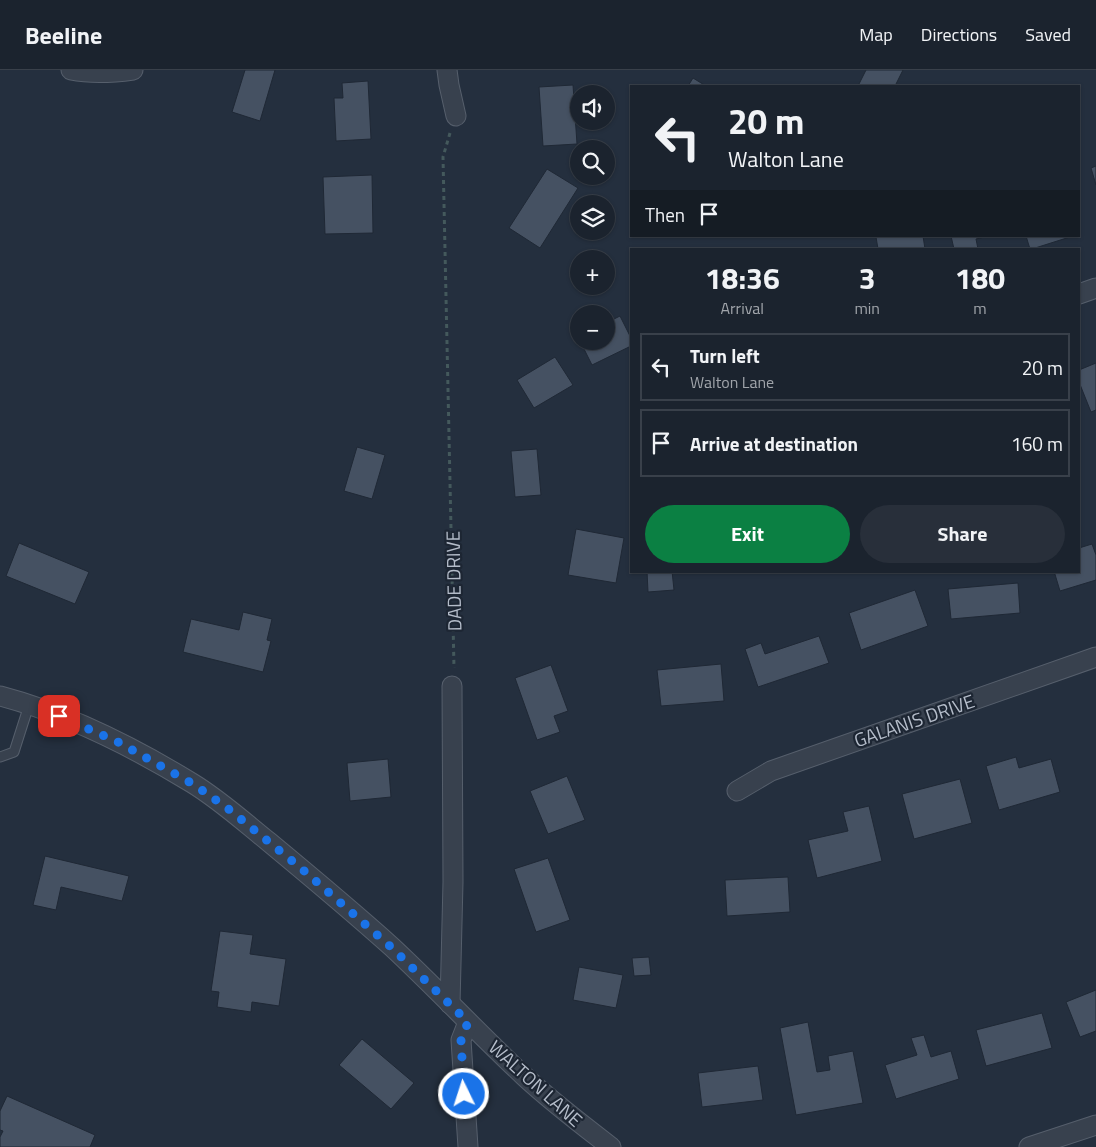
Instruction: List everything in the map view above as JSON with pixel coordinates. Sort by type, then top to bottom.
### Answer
[{"type":"street","points":[[71,70],[84,72],[133,70]]},
{"type":"street","points":[[448,70],[449,85],[456,116]]},
{"type":"street","points":[[1080,294],[1096,288]]},
{"type":"street","name":"GALANIS DRIVE","points":[[737,791],[771,770],[1096,657]]},
{"type":"street","points":[[450,1004],[454,882],[452,686]]},
{"type":"street","name":"WALTON LANE","points":[[0,696],[73,722],[118,742],[193,784],[226,807],[302,869],[391,947],[567,1114],[611,1147]]},
{"type":"street","points":[[468,1022],[461,1040],[468,1147]]},
{"type":"street","points":[[1029,1147],[1095,1128]]},
{"type":"lane","points":[[0,757],[14,752],[29,705]]},
{"type":"path","name":"DADE DRIVE","points":[[443,157],[455,673],[452,686]]},
{"type":"building","points":[[245,70],[275,70],[260,121],[232,112]]},
{"type":"building","points":[[866,70],[903,70],[896,85],[858,85]]},
{"type":"building","points":[[693,78],[704,85],[689,85]]},
{"type":"building","points":[[368,81],[371,139],[336,141],[334,98],[343,98],[342,83]]},
{"type":"building","points":[[570,85],[570,130],[576,130],[577,140],[570,140],[570,144],[543,146],[539,87]]},
{"type":"building","points":[[1096,166],[1096,185],[1091,168]]},
{"type":"building","points":[[547,169],[570,183],[570,185],[578,188],[574,195],[570,195],[570,201],[540,248],[509,228]]},
{"type":"building","points":[[372,175],[373,233],[325,234],[323,177]]},
{"type":"building","points":[[876,237],[923,237],[925,248],[878,248]]},
{"type":"building","points":[[951,237],[985,237],[976,239],[978,248],[954,248]]},
{"type":"building","points":[[1026,237],[1070,237],[1035,248],[1030,248]]},
{"type":"building","points":[[620,316],[630,336],[630,346],[592,365],[584,350],[615,350],[615,318]]},
{"type":"building","points":[[555,357],[573,385],[534,408],[517,380]]},
{"type":"building","points":[[1096,363],[1096,410],[1091,412],[1080,384],[1080,370]]},
{"type":"building","points":[[357,447],[385,455],[372,499],[344,491]]},
{"type":"building","points":[[537,449],[541,495],[515,497],[511,451]]},
{"type":"building","points":[[576,529],[624,538],[616,583],[568,575]]},
{"type":"building","points":[[19,543],[89,572],[75,604],[6,576]]},
{"type":"building","points":[[1092,544],[1096,555],[1096,580],[1060,591],[1055,573],[1080,573],[1080,548]]},
{"type":"building","points":[[647,573],[672,573],[674,590],[648,592]]},
{"type":"building","points":[[1018,583],[1020,613],[951,619],[948,589]]},
{"type":"building","points":[[915,590],[928,626],[861,650],[849,613]]},
{"type":"building","points":[[243,612],[272,619],[267,640],[271,641],[263,672],[183,652],[191,619],[239,630]]},
{"type":"building","points":[[819,636],[829,663],[758,687],[745,649],[761,643],[765,654]]},
{"type":"building","points":[[721,664],[724,701],[661,706],[657,670]]},
{"type":"building","points":[[551,665],[568,711],[554,716],[560,732],[537,740],[515,678]]},
{"type":"building","points":[[1016,757],[1019,768],[1051,759],[1060,792],[999,810],[986,766]]},
{"type":"building","points":[[388,759],[391,797],[350,801],[347,763]]},
{"type":"building","points":[[567,776],[585,820],[548,834],[530,791]]},
{"type":"building","points":[[960,779],[972,823],[914,839],[902,794]]},
{"type":"building","points":[[869,806],[882,861],[817,878],[808,840],[848,831],[843,812]]},
{"type":"building","points":[[45,856],[129,876],[122,901],[61,887],[56,910],[33,905]]},
{"type":"building","points":[[548,858],[570,920],[536,932],[514,869]]},
{"type":"building","points":[[788,877],[790,912],[727,916],[725,880]]},
{"type":"building","points":[[220,931],[253,935],[250,954],[286,959],[279,1006],[252,1002],[251,1012],[217,1007],[219,992],[211,991]]},
{"type":"building","points":[[649,957],[651,975],[634,976],[632,958]]},
{"type":"building","points":[[579,967],[623,975],[616,1008],[573,1000]]},
{"type":"building","points":[[1096,990],[1096,1031],[1080,1037],[1066,1002]]},
{"type":"building","points":[[1042,1013],[1052,1048],[986,1066],[976,1030]]},
{"type":"building","points":[[808,1022],[817,1072],[830,1070],[828,1056],[853,1051],[863,1103],[796,1115],[780,1028]]},
{"type":"building","points":[[924,1035],[931,1057],[951,1051],[959,1079],[896,1099],[885,1065],[917,1055],[911,1038]]},
{"type":"building","points":[[362,1039],[414,1083],[391,1109],[339,1065]]},
{"type":"building","points":[[758,1066],[763,1100],[702,1107],[698,1073]]},
{"type":"building","points":[[7,1096],[95,1135],[90,1147],[0,1147],[0,1137],[3,1131],[0,1130],[0,1111]]},
{"type":"route","points":[[59,716],[118,742],[193,784],[226,807],[291,860],[391,947],[468,1022],[461,1040],[464,1094]]}]
